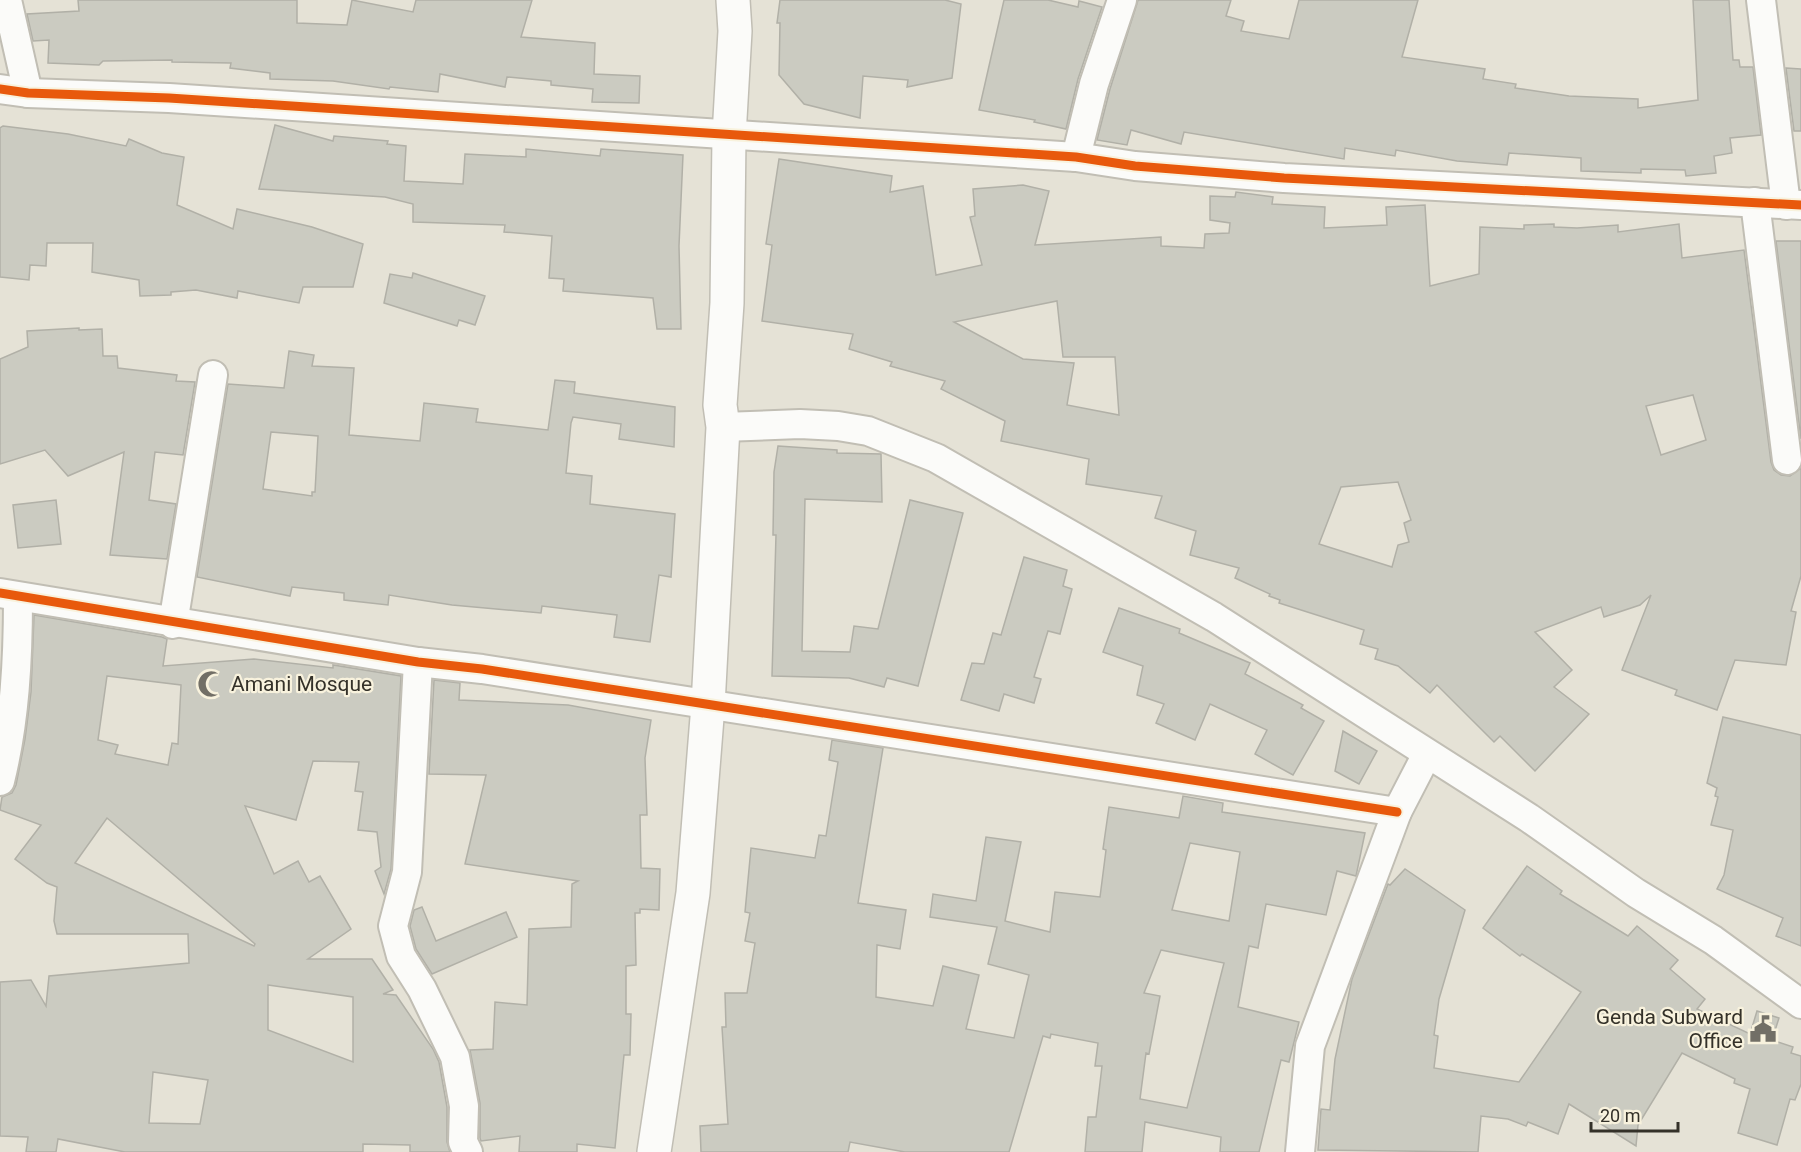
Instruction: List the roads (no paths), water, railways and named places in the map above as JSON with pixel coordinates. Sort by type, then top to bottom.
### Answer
[{"type":"street","points":[[7,0],[28,93]]},
{"type":"street","points":[[654,1152],[693,893],[708,705],[723,427],[720,405],[727,303],[729,136],[735,31],[733,0]]},
{"type":"street","points":[[1076,157],[1094,84],[1122,0]]},
{"type":"street","points":[[0,89],[28,93],[169,98],[1076,157],[1135,166],[1284,178],[1793,205],[1761,0]]},
{"type":"street","points":[[1755,202],[1786,460]]},
{"type":"street","points":[[173,624],[213,375]]},
{"type":"street","points":[[723,427],[800,424],[838,426],[868,431],[936,458],[1214,617],[1529,818],[1636,893],[1713,940],[1801,1004]]},
{"type":"street","points":[[0,781],[13,710],[18,644],[9,595],[173,624],[418,662],[482,669],[1397,812]]},
{"type":"street","points":[[418,662],[407,872],[393,926],[401,956],[422,989],[454,1057],[464,1106],[463,1142],[468,1152]]},
{"type":"street","points":[[1300,1152],[1310,1046],[1397,812],[1427,754]]},
{"type":"place","name":"Amani Mosque","points":[[211,684]]},
{"type":"place","name":"Genda Subward Office","points":[[1763,1029]]}]
